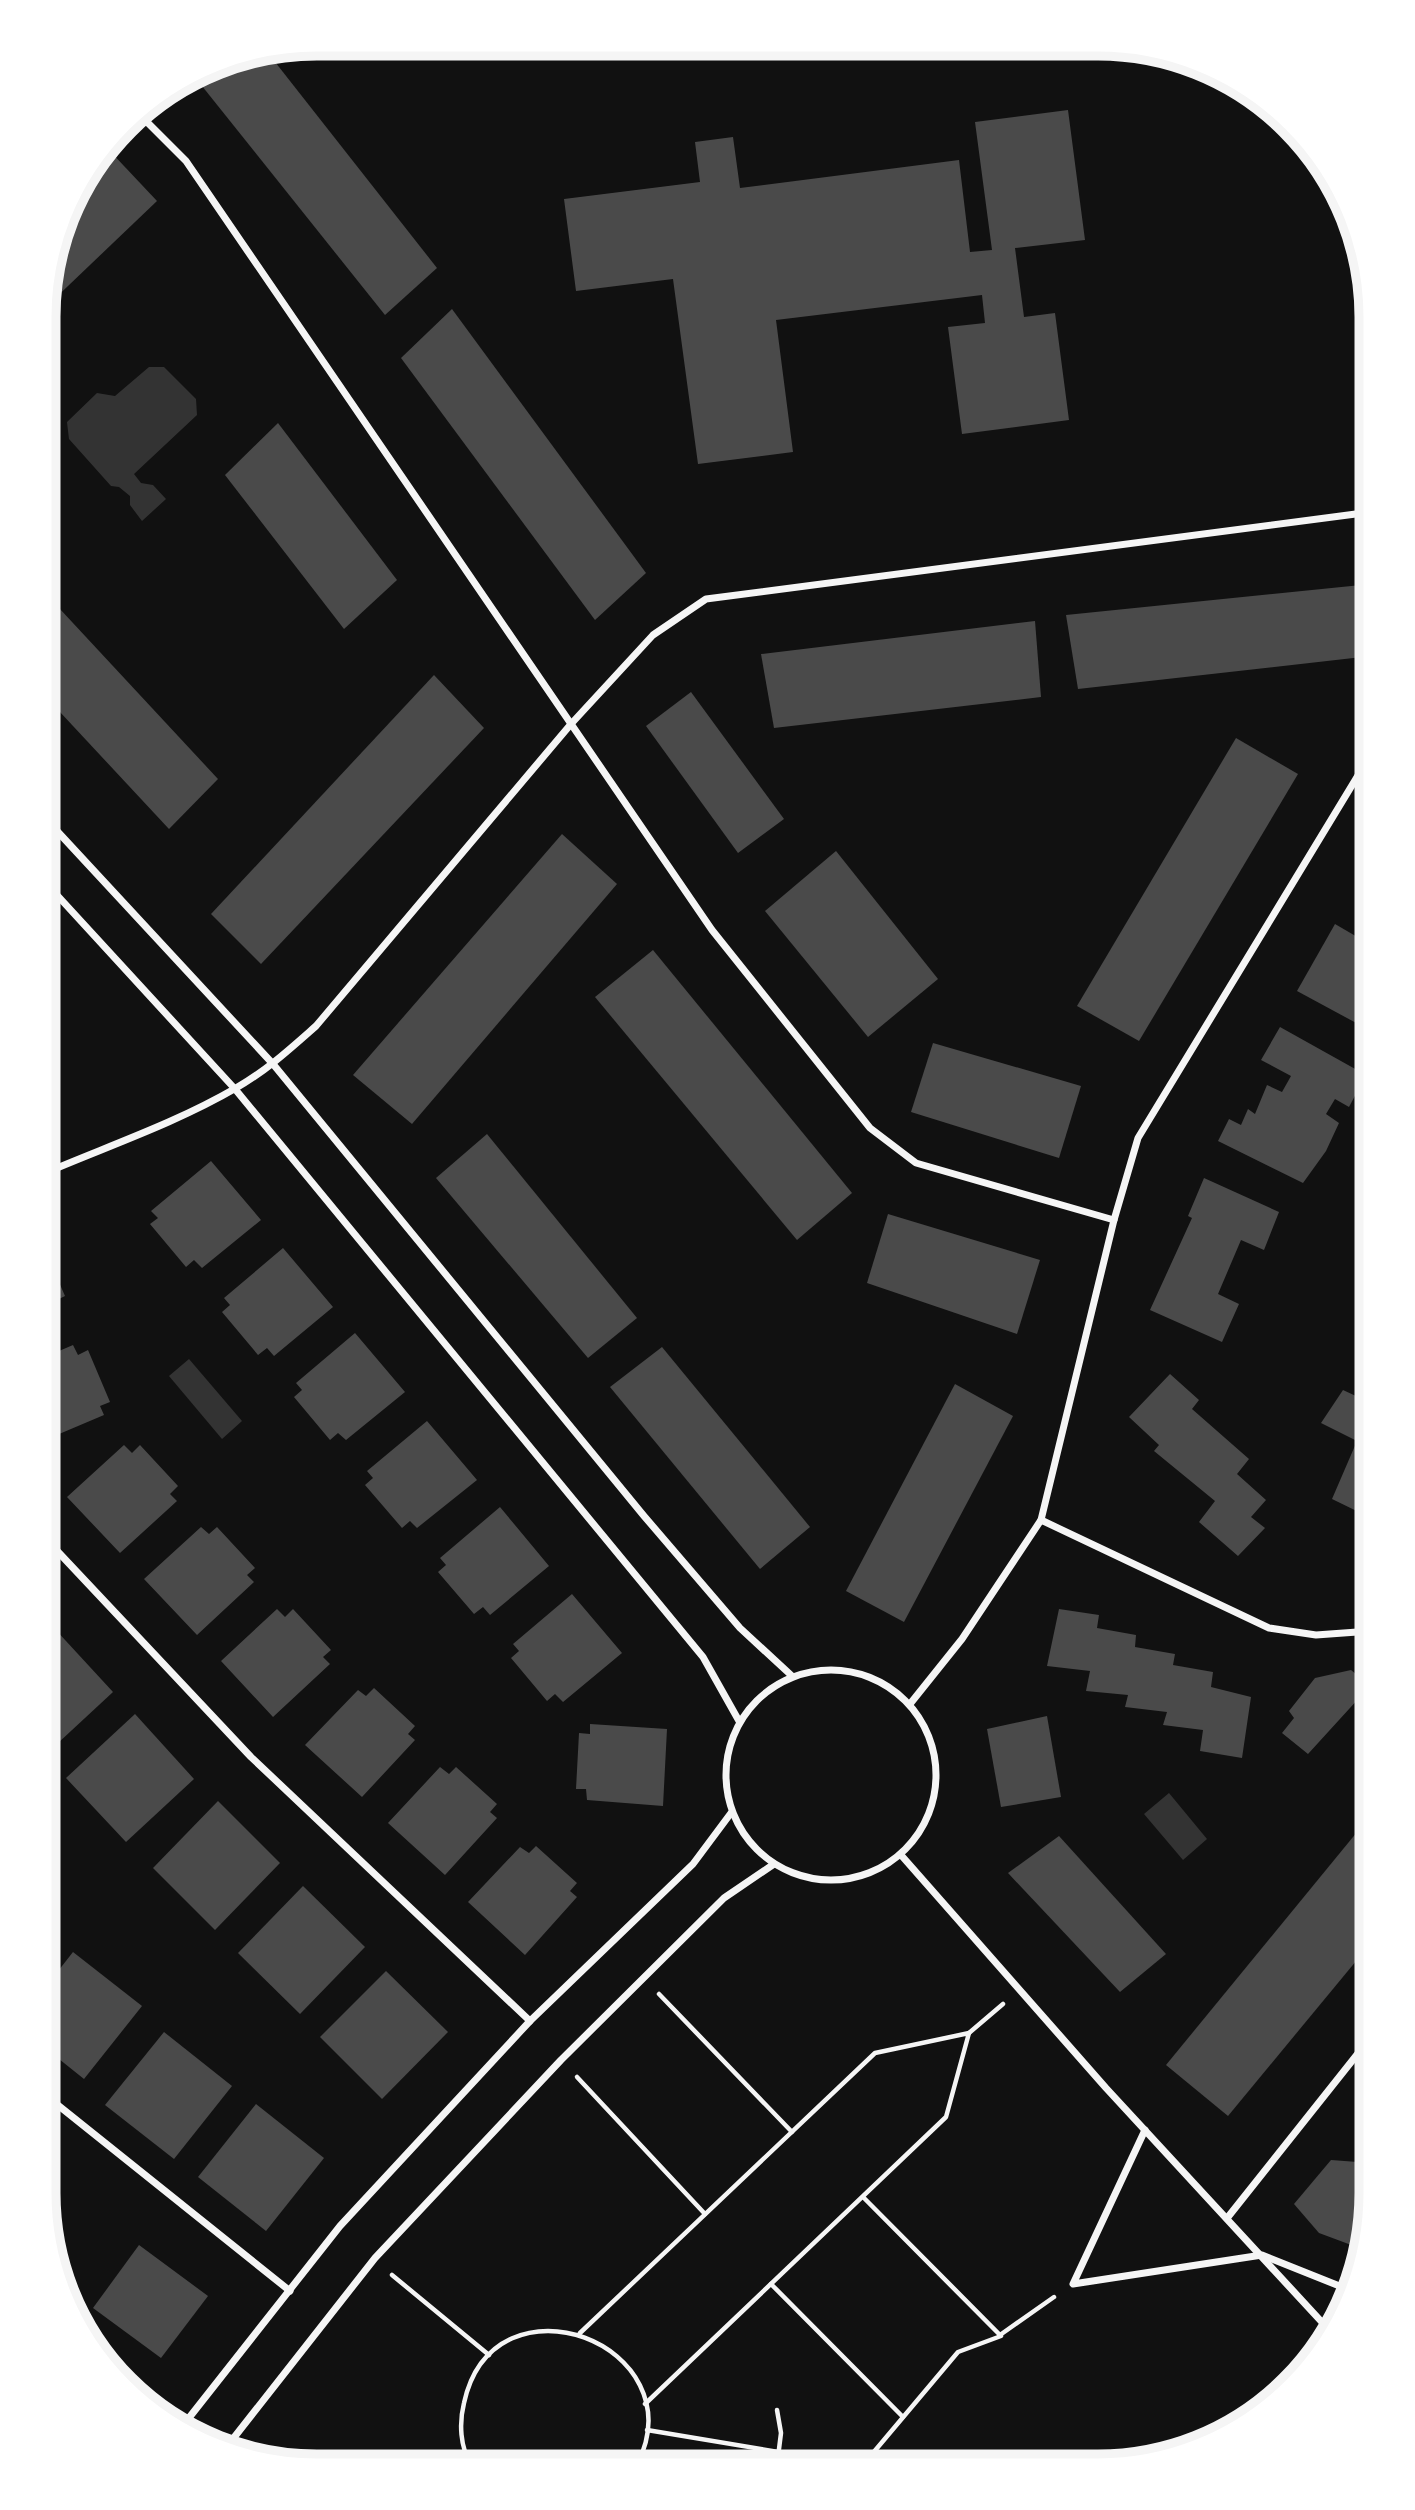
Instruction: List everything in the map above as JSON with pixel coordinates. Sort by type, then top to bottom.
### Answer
[{"type":"street","points":[[146,121],[186,161],[712,930],[870,1128],[916,1163],[1114,1220]]},
{"type":"street","points":[[56,1168],[235,1089],[273,1064],[316,1026],[571,724],[653,635],[706,599],[1359,514]]},
{"type":"street","points":[[910,1704],[962,1639],[1041,1520],[1114,1220],[1138,1138],[1359,774]]},
{"type":"street","points":[[56,830],[273,1064],[644,1516],[740,1628],[792,1676]]},
{"type":"street","points":[[56,894],[235,1089],[703,1657],[739,1721]]},
{"type":"street","points":[[1041,1520],[1269,1628],[1316,1635],[1359,1632]]},
{"type":"street","points":[[56,1551],[251,1758],[530,2021]]},
{"type":"street","points":[[822,1669],[855,1671],[885,1684],[910,1704],[928,1732],[937,1765],[936,1787],[935,1798],[922,1830],[901,1855],[872,1873],[839,1881],[805,1878],[774,1864],[749,1842],[731,1813],[724,1782],[727,1750],[739,1721],[761,1694],[792,1676],[822,1669]]},
{"type":"street","points":[[188,2420],[340,2226],[530,2021],[692,1864],[731,1813]]},
{"type":"street","points":[[901,1855],[1145,2130],[1324,2324]]},
{"type":"street","points":[[232,2440],[375,2258],[561,2060],[724,1898],[774,1864]]},
{"type":"street","points":[[1228,2217],[1359,2052]]},
{"type":"street","points":[[56,2104],[290,2291]]},
{"type":"street","points":[[1073,2284],[1145,2130]]},
{"type":"street","points":[[1073,2284],[1262,2255],[1341,2287]]},
{"type":"path","points":[[644,1978],[792,2132]]},
{"type":"path","points":[[580,2333],[875,2053],[969,2033],[1019,1990]]},
{"type":"path","points":[[645,2404],[946,2117],[969,2033]]},
{"type":"path","points":[[561,2060],[705,2214]]},
{"type":"path","points":[[863,2197],[1000,2335]]},
{"type":"path","points":[[390,2273],[489,2355]]},
{"type":"path","points":[[771,2284],[903,2417]]},
{"type":"path","points":[[872,2454],[958,2352],[1000,2335],[1073,2284]]},
{"type":"path","points":[[466,2454],[460,2421],[467,2386],[489,2355],[516,2337],[548,2329],[580,2333],[610,2348],[633,2374],[645,2404],[647,2430],[640,2454]]},
{"type":"path","points":[[777,2410],[781,2433],[778,2452]]},
{"type":"path","points":[[647,2430],[790,2454]]},
{"type":"shaded area","points":[[149,367],[164,367],[196,399],[197,415],[134,474],[141,483],[153,485],[166,499],[142,521],[130,505],[130,496],[119,487],[111,486],[69,439],[67,422],[97,393],[115,396]]},
{"type":"shaded area","points":[[189,1359],[242,1421],[222,1439],[169,1376]]},
{"type":"shaded area","points":[[1169,1793],[1207,1839],[1183,1860],[1144,1814]]},
{"type":"building","points":[[273,60],[437,268],[385,315],[200,84],[233,70]]},
{"type":"building","points":[[1068,110],[1085,240],[1015,248],[1024,317],[1055,313],[1069,420],[962,434],[948,327],[985,323],[982,295],[776,320],[793,452],[698,464],[673,279],[576,291],[564,199],[700,182],[695,142],[733,137],[740,188],[959,160],[970,252],[992,250],[975,122]]},
{"type":"building","points":[[113,154],[157,201],[57,296],[65,249],[76,217],[91,186]]},
{"type":"building","points":[[452,309],[646,573],[595,620],[401,358]]},
{"type":"building","points":[[278,423],[397,580],[344,629],[225,475]]},
{"type":"building","points":[[1359,585],[1359,657],[1078,689],[1066,615]]},
{"type":"building","points":[[56,605],[218,779],[169,829],[56,708]]},
{"type":"building","points":[[1035,621],[1041,697],[774,728],[761,654]]},
{"type":"building","points":[[434,675],[484,728],[261,964],[211,914]]},
{"type":"building","points":[[691,692],[784,819],[738,853],[646,726]]},
{"type":"building","points":[[1236,738],[1298,774],[1139,1041],[1077,1006]]},
{"type":"building","points":[[562,834],[617,884],[412,1124],[353,1075]]},
{"type":"building","points":[[836,851],[938,979],[868,1037],[765,911]]},
{"type":"building","points":[[1335,924],[1359,938],[1359,1025],[1297,991]]},
{"type":"building","points":[[653,950],[852,1193],[797,1240],[595,997]]},
{"type":"building","points":[[1280,1027],[1359,1071],[1359,1088],[1349,1107],[1335,1099],[1326,1114],[1339,1123],[1326,1151],[1303,1183],[1218,1141],[1229,1119],[1241,1125],[1248,1109],[1255,1114],[1267,1085],[1282,1092],[1291,1076],[1261,1060]]},
{"type":"building","points":[[933,1043],[1081,1086],[1059,1158],[911,1112]]},
{"type":"building","points":[[487,1134],[637,1318],[588,1358],[436,1178]]},
{"type":"building","points":[[211,1161],[261,1220],[202,1268],[194,1260],[186,1267],[150,1224],[158,1218],[151,1211]]},
{"type":"building","points":[[1204,1178],[1279,1212],[1264,1250],[1241,1240],[1218,1294],[1239,1304],[1222,1342],[1150,1310],[1192,1218],[1188,1216]]},
{"type":"building","points":[[888,1214],[1040,1260],[1017,1334],[867,1283]]},
{"type":"building","points":[[283,1248],[333,1307],[274,1356],[267,1348],[258,1355],[222,1312],[230,1305],[224,1298]]},
{"type":"building","points":[[56,1275],[65,1296],[56,1300]]},
{"type":"building","points":[[355,1333],[405,1392],[346,1440],[338,1433],[330,1440],[294,1397],[302,1390],[296,1383]]},
{"type":"building","points":[[73,1345],[78,1355],[88,1350],[110,1402],[100,1406],[104,1415],[56,1435],[56,1352]]},
{"type":"building","points":[[662,1347],[810,1527],[760,1569],[610,1387]]},
{"type":"building","points":[[1170,1374],[1199,1400],[1192,1409],[1249,1459],[1237,1474],[1266,1500],[1251,1517],[1265,1528],[1238,1556],[1199,1522],[1215,1501],[1154,1451],[1159,1445],[1129,1417]]},
{"type":"building","points":[[955,1384],[1013,1416],[904,1622],[846,1591]]},
{"type":"building","points":[[1343,1390],[1359,1397],[1359,1512],[1332,1499],[1357,1441],[1321,1423]]},
{"type":"building","points":[[427,1421],[477,1480],[417,1528],[410,1521],[402,1528],[365,1485],[373,1478],[367,1471]]},
{"type":"building","points":[[124,1445],[132,1453],[140,1445],[178,1486],[170,1494],[177,1501],[120,1553],[67,1497]]},
{"type":"building","points":[[500,1507],[549,1566],[490,1615],[483,1607],[474,1614],[438,1572],[446,1565],[440,1558]]},
{"type":"building","points":[[201,1527],[209,1534],[217,1527],[255,1568],[247,1575],[254,1582],[197,1635],[144,1579]]},
{"type":"building","points":[[572,1594],[622,1653],[563,1702],[555,1694],[547,1701],[511,1658],[519,1651],[513,1644]]},
{"type":"building","points":[[277,1609],[285,1617],[293,1609],[331,1650],[323,1657],[330,1664],[273,1717],[221,1661]]},
{"type":"building","points":[[1059,1609],[1099,1615],[1097,1628],[1136,1635],[1135,1647],[1175,1654],[1173,1665],[1213,1672],[1211,1687],[1251,1697],[1242,1758],[1200,1751],[1203,1730],[1163,1725],[1167,1712],[1125,1707],[1128,1695],[1086,1691],[1090,1671],[1047,1666]]},
{"type":"building","points":[[56,1630],[113,1692],[56,1745]]},
{"type":"building","points":[[1351,1670],[1359,1677],[1359,1698],[1308,1754],[1282,1733],[1294,1718],[1289,1711],[1315,1678]]},
{"type":"building","points":[[374,1688],[415,1726],[408,1734],[415,1740],[362,1797],[305,1745],[358,1690],[366,1696]]},
{"type":"building","points":[[135,1714],[194,1779],[126,1842],[66,1778]]},
{"type":"building","points":[[1047,1716],[1061,1797],[1001,1807],[987,1729]]},
{"type":"building","points":[[590,1724],[667,1729],[663,1806],[587,1800],[586,1789],[576,1789],[579,1733],[590,1734]]},
{"type":"building","points":[[440,1767],[449,1774],[456,1767],[497,1804],[490,1812],[497,1818],[445,1875],[388,1823]]},
{"type":"building","points":[[218,1801],[280,1863],[215,1930],[153,1868]]},
{"type":"building","points":[[1359,1830],[1359,1958],[1228,2116],[1166,2065]]},
{"type":"building","points":[[1059,1836],[1166,1954],[1120,1992],[1008,1873]]},
{"type":"building","points":[[536,1846],[577,1883],[570,1891],[577,1897],[525,1955],[468,1902],[520,1847],[529,1853]]},
{"type":"building","points":[[303,1886],[365,1947],[300,2014],[238,1953]]},
{"type":"building","points":[[73,1952],[142,2006],[84,2079],[56,2057],[56,1974]]},
{"type":"building","points":[[386,1971],[448,2032],[382,2099],[320,2037]]},
{"type":"building","points":[[164,2032],[232,2086],[174,2159],[105,2105]]},
{"type":"building","points":[[256,2104],[324,2158],[266,2231],[198,2177]]},
{"type":"building","points":[[1331,2160],[1359,2162],[1357,2227],[1354,2246],[1319,2233],[1294,2204]]},
{"type":"building","points":[[139,2245],[208,2296],[161,2358],[93,2308]]},
{"type":"building","points":[[122,2366],[145,2384],[143,2387]]}]
